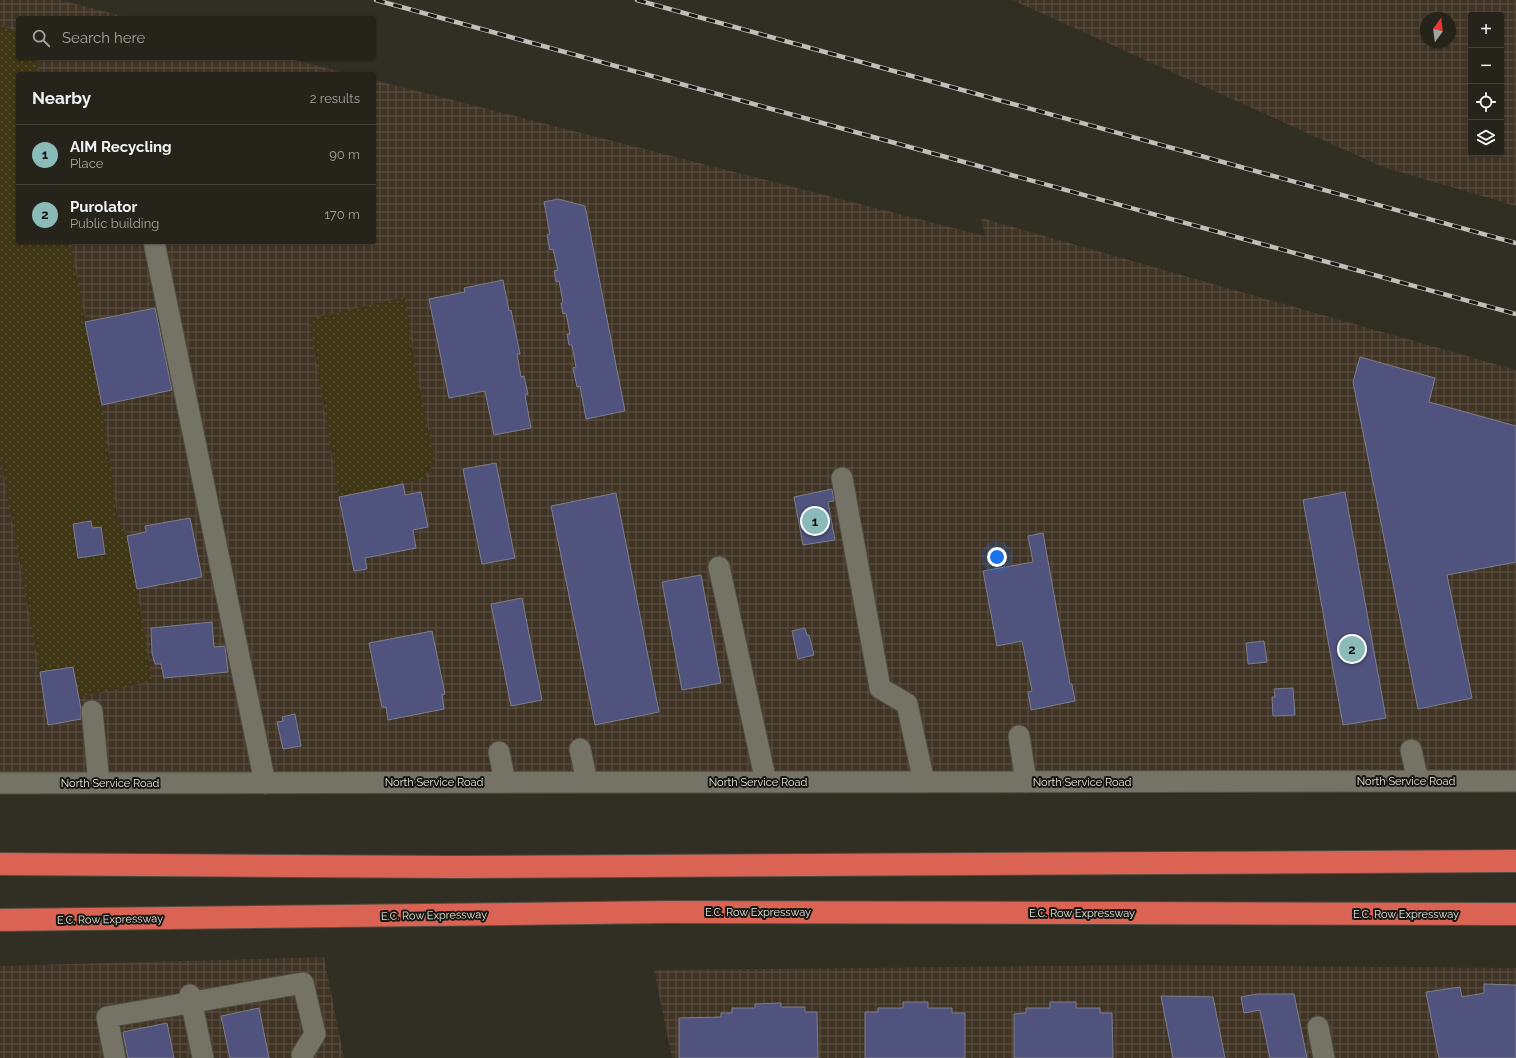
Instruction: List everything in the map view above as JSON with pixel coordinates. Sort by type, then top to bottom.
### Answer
[{"type":"highway","points":[[0,864],[465,867],[1516,861]]},
{"type":"highway","name":"E.C. Row Expressway","points":[[0,920],[668,912],[1516,914]]},
{"type":"street","points":[[154,244],[265,782]]},
{"type":"street","points":[[842,478],[880,688],[907,704],[924,782]]},
{"type":"street","points":[[719,567],[766,782]]},
{"type":"street","points":[[92,711],[99,783]]},
{"type":"street","points":[[1019,736],[1026,782]]},
{"type":"street","points":[[580,749],[587,782]]},
{"type":"street","points":[[1411,750],[1418,781]]},
{"type":"street","points":[[499,752],[505,782]]},
{"type":"street","name":"North Service Road","points":[[0,783],[1516,781]]},
{"type":"street","points":[[114,1058],[106,1017],[191,998],[303,983],[315,1034],[302,1055],[303,1058]]},
{"type":"street","points":[[191,998],[203,1058]]},
{"type":"street","points":[[1318,1027],[1324,1058]]},
{"type":"shaded area","points":[[0,0],[60,0],[122,16],[16,16],[16,60],[295,60],[341,72],[16,72],[16,244],[376,244],[376,81],[985,236],[981,218],[1516,370],[1516,770],[1322,770],[1295,772],[1297,770],[0,773]]},
{"type":"shaded area","points":[[1012,0],[1516,0],[1516,206],[1383,167]]},
{"type":"shaded area","points":[[324,957],[344,1058],[0,1058],[0,966]]},
{"type":"shaded area","points":[[1151,965],[1516,968],[1516,1058],[672,1058],[654,970]]},
{"type":"sand","points":[[0,25],[16,31],[16,60],[36,60],[39,72],[16,72],[16,244],[70,244],[102,405],[118,520],[127,536],[152,681],[79,697],[73,667],[40,672],[0,456]]},
{"type":"sand","points":[[405,297],[415,366],[435,461],[425,478],[339,497],[309,319]]},
{"type":"building","points":[[558,199],[585,206],[625,411],[586,419],[580,386],[577,387],[573,368],[576,367],[572,345],[569,345],[567,334],[570,334],[566,313],[563,314],[561,303],[563,302],[559,281],[556,282],[554,271],[558,270],[553,249],[550,250],[547,235],[550,234],[544,202]]},
{"type":"building","points":[[503,280],[520,354],[517,354],[521,377],[524,376],[528,394],[525,395],[531,428],[494,435],[485,391],[449,398],[429,299],[465,292],[464,288]]},
{"type":"building","points":[[155,308],[172,390],[102,405],[85,322]]},
{"type":"building","points":[[1360,357],[1435,378],[1429,402],[1516,426],[1516,562],[1447,575],[1472,698],[1418,709],[1353,382]]},
{"type":"building","points":[[496,463],[515,558],[482,564],[463,469]]},
{"type":"building","points":[[403,484],[405,495],[421,492],[428,527],[413,530],[416,548],[365,558],[367,569],[354,571],[339,497]]},
{"type":"building","points":[[832,489],[834,501],[828,502],[835,540],[803,545],[794,497]]},
{"type":"building","points":[[1345,492],[1386,718],[1343,725],[1303,500]]},
{"type":"building","points":[[616,493],[659,712],[595,725],[551,506]]},
{"type":"building","points":[[190,518],[202,577],[137,589],[127,536],[146,532],[145,526]]},
{"type":"building","points":[[91,521],[92,528],[101,527],[105,554],[78,558],[73,524]]},
{"type":"building","points":[[1043,533],[1070,684],[1072,684],[1075,701],[1031,710],[1028,692],[1032,691],[1022,641],[997,646],[983,571],[1033,562],[1028,536]]},
{"type":"building","points":[[701,575],[721,683],[682,690],[662,582]]},
{"type":"building","points":[[522,598],[542,700],[511,706],[491,604]]},
{"type":"building","points":[[212,622],[214,647],[225,646],[228,672],[164,678],[161,664],[155,664],[152,653],[151,628]]},
{"type":"building","points":[[805,628],[807,635],[809,635],[814,655],[798,659],[792,631]]},
{"type":"building","points":[[432,631],[445,694],[442,695],[444,709],[388,720],[386,707],[382,707],[369,643]]},
{"type":"building","points":[[1264,641],[1267,662],[1248,664],[1246,643]]},
{"type":"building","points":[[73,667],[81,709],[81,719],[48,725],[40,672]]},
{"type":"building","points":[[1293,688],[1295,715],[1273,716],[1272,697],[1275,697],[1274,689]]},
{"type":"building","points":[[295,714],[301,746],[283,749],[277,722],[283,721],[282,717]]},
{"type":"building","points":[[1484,984],[1516,985],[1516,1058],[1439,1058],[1426,992],[1460,987],[1462,997],[1484,993]]},
{"type":"building","points":[[1257,994],[1294,994],[1307,1058],[1270,1058],[1260,1010],[1244,1013],[1241,997]]},
{"type":"building","points":[[1161,996],[1213,997],[1225,1058],[1173,1058]]},
{"type":"building","points":[[903,1002],[928,1002],[928,1008],[952,1008],[952,1013],[965,1013],[965,1058],[865,1058],[865,1012],[878,1012],[878,1008],[903,1008]]},
{"type":"building","points":[[1050,1002],[1076,1002],[1076,1008],[1100,1008],[1100,1013],[1112,1013],[1113,1058],[1014,1058],[1014,1014],[1026,1013],[1026,1008],[1050,1008]]},
{"type":"building","points":[[781,1003],[781,1007],[805,1007],[805,1012],[817,1012],[818,1058],[679,1058],[679,1018],[721,1017],[721,1013],[732,1013],[732,1008],[755,1008],[755,1004]]},
{"type":"building","points":[[259,1008],[269,1058],[230,1058],[221,1016]]},
{"type":"building","points":[[167,1023],[174,1058],[128,1058],[123,1032]]},
{"type":"railway","points":[[376,0],[1516,314]]},
{"type":"railway","points":[[637,0],[1516,243]]},
{"type":"place","name":"AIM Recycling","points":[[815,521]]},
{"type":"place","name":"Purolator","points":[[1352,649]]}]
